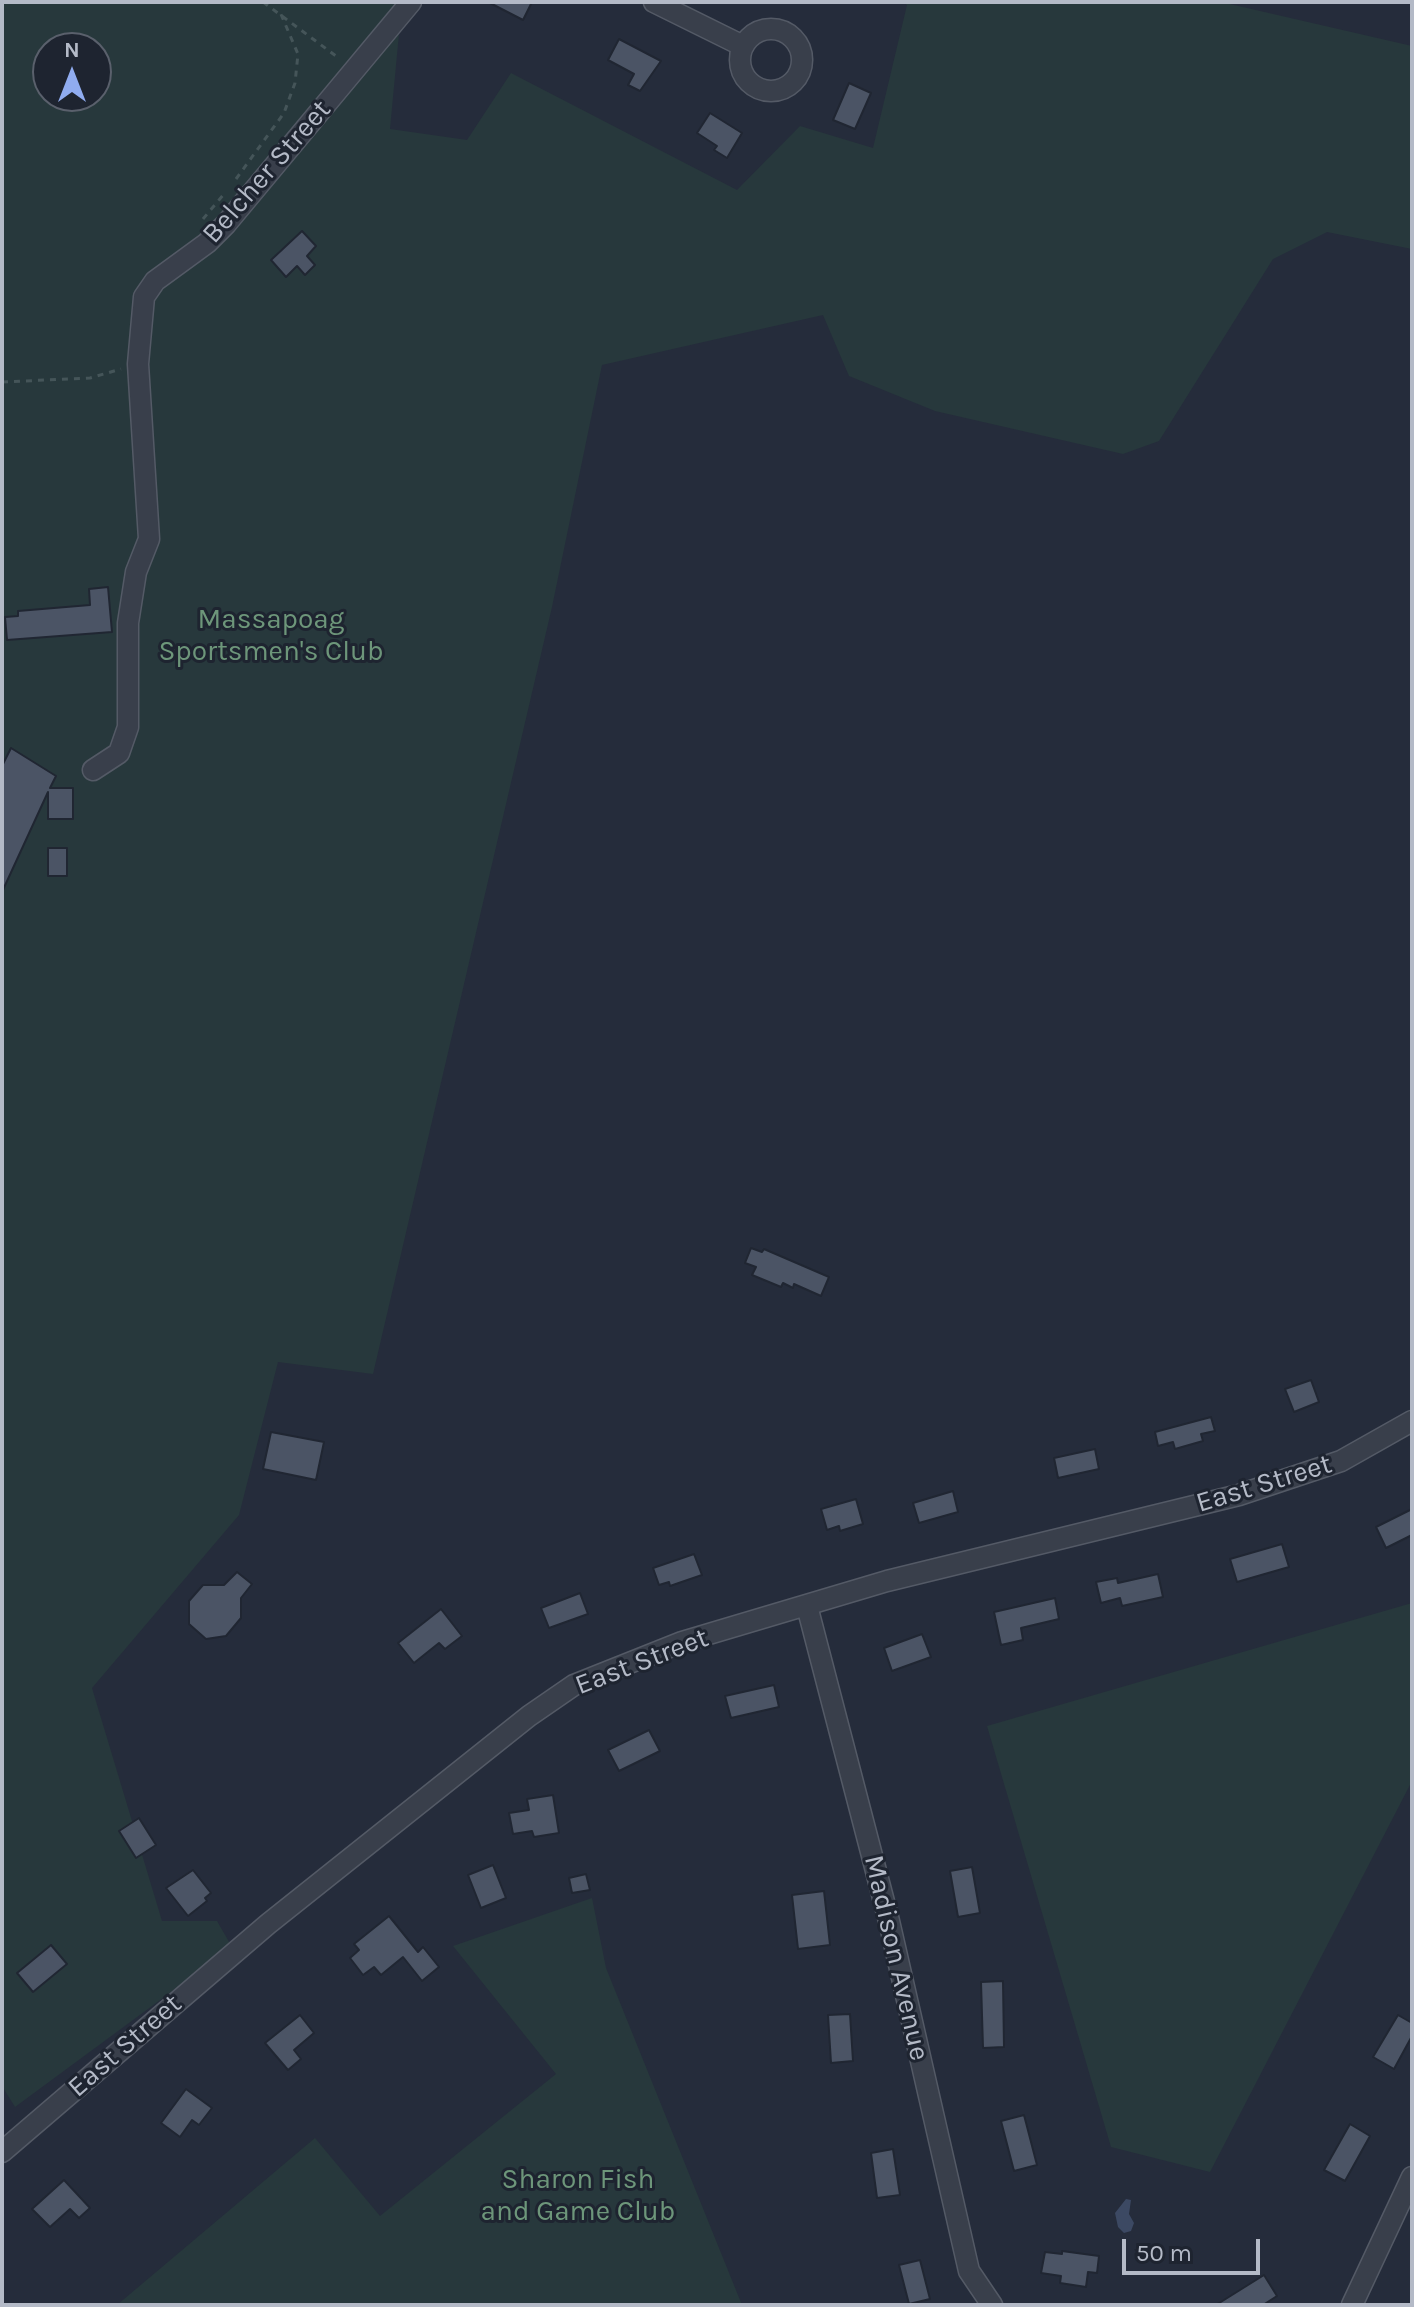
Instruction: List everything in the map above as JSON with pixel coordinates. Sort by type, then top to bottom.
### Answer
[{"type":"street","name":"Belcher Street","points":[[93,770],[119,753],[128,727],[128,623],[136,572],[149,539],[138,364],[144,297],[155,281],[198,250],[258,189],[411,2]]},
{"type":"street","points":[[654,2],[743,46]]},
{"type":"street","name":"East Street","points":[[2,2152],[268,1924],[540,1708],[574,1685],[682,1642],[887,1581],[1239,1495],[1341,1461],[1412,1421]]},
{"type":"street","name":"Madison Avenue","points":[[807,1606],[889,1921],[969,2271],[992,2305]]},
{"type":"street","points":[[1352,2305],[1412,2177]]},
{"type":"path","points":[[263,2],[280,12],[336,58],[360,65]]},
{"type":"path","points":[[198,250],[194,231],[232,185],[291,97],[298,54],[280,12]]},
{"type":"path","points":[[2,382],[90,378],[138,364]]},
{"type":"green space","name":"Massapoag Sportsmen's Club","points":[[2,2],[402,2],[390,129],[467,140],[511,73],[737,190],[800,126],[873,148],[907,5],[903,2],[1221,2],[1412,46],[1412,249],[1327,232],[1273,259],[1159,441],[1123,454],[935,411],[849,376],[823,315],[602,365],[552,607],[373,1374],[278,1362],[239,1515],[92,1688],[162,1921],[217,1921],[232,1947],[15,2107],[2,2086]]},
{"type":"green space","points":[[1412,1603],[1412,1781],[1210,2172],[1111,2147],[987,1726]]},
{"type":"green space","name":"Sharon Fish and Game Club","points":[[592,1898],[606,1968],[742,2305],[117,2305],[315,2138],[380,2216],[556,2074],[453,1946]]},
{"type":"water","points":[[1126,2199],[1131,2200],[1129,2214],[1134,2223],[1131,2231],[1124,2233],[1118,2227],[1115,2213]]},
{"type":"building","points":[[488,2],[532,2],[523,20]]},
{"type":"building","points":[[619,39],[661,61],[640,91],[628,85],[634,74],[608,60]]},
{"type":"building","points":[[849,83],[871,93],[855,129],[833,120]]},
{"type":"building","points":[[710,113],[742,133],[727,158],[714,150],[717,146],[697,133]]},
{"type":"building","points":[[302,231],[316,246],[307,256],[315,265],[305,275],[297,266],[286,277],[271,260]]},
{"type":"building","points":[[108,587],[112,632],[7,640],[5,617],[18,616],[18,611],[90,605],[89,589]]},
{"type":"building","points":[[11,748],[56,776],[50,788],[73,788],[73,819],[48,819],[48,792],[2,892],[2,766]]},
{"type":"building","points":[[48,848],[67,848],[67,876],[48,876]]},
{"type":"building","points":[[751,1248],[762,1252],[764,1249],[829,1277],[821,1296],[794,1284],[793,1288],[783,1283],[781,1287],[752,1275],[756,1267],[745,1263]]},
{"type":"building","points":[[1311,1380],[1319,1402],[1294,1412],[1285,1389]]},
{"type":"building","points":[[1211,1417],[1215,1431],[1201,1434],[1203,1441],[1175,1449],[1173,1442],[1158,1446],[1155,1432]]},
{"type":"building","points":[[271,1432],[324,1442],[316,1480],[263,1469]]},
{"type":"building","points":[[1095,1449],[1099,1469],[1058,1478],[1054,1458]]},
{"type":"building","points":[[953,1491],[958,1512],[919,1523],[913,1503]]},
{"type":"building","points":[[856,1499],[863,1524],[840,1531],[839,1526],[827,1530],[821,1509]]},
{"type":"building","points":[[1412,1509],[1412,1535],[1386,1548],[1376,1527]]},
{"type":"building","points":[[1282,1544],[1289,1567],[1237,1582],[1230,1559]]},
{"type":"building","points":[[694,1554],[702,1575],[670,1586],[669,1582],[659,1585],[653,1568]]},
{"type":"building","points":[[237,1572],[252,1584],[241,1598],[241,1618],[226,1636],[206,1639],[189,1624],[189,1601],[203,1585],[224,1585]]},
{"type":"building","points":[[1158,1574],[1163,1597],[1122,1606],[1120,1598],[1101,1603],[1096,1582],[1117,1578],[1118,1583]]},
{"type":"building","points":[[580,1593],[588,1614],[549,1628],[541,1608]]},
{"type":"building","points":[[1055,1598],[1059,1619],[1021,1628],[1023,1640],[1001,1645],[994,1612]]},
{"type":"building","points":[[441,1609],[462,1636],[445,1649],[439,1643],[414,1663],[398,1643]]},
{"type":"building","points":[[922,1634],[931,1657],[892,1671],[884,1648]]},
{"type":"building","points":[[774,1685],[779,1707],[731,1718],[725,1696]]},
{"type":"building","points":[[649,1730],[660,1751],[619,1771],[608,1750]]},
{"type":"building","points":[[553,1795],[559,1833],[534,1837],[532,1831],[513,1834],[509,1813],[529,1810],[527,1799]]},
{"type":"building","points":[[139,1818],[156,1845],[136,1858],[119,1831]]},
{"type":"building","points":[[493,1865],[506,1898],[481,1908],[468,1875]]},
{"type":"building","points":[[972,1867],[980,1913],[958,1917],[950,1871]]},
{"type":"building","points":[[193,1870],[211,1893],[205,1898],[207,1901],[188,1916],[166,1888]]},
{"type":"building","points":[[586,1874],[590,1890],[572,1893],[569,1878]]},
{"type":"building","points":[[824,1891],[830,1945],[798,1949],[792,1895]]},
{"type":"building","points":[[389,1916],[418,1952],[423,1947],[439,1967],[422,1981],[403,1957],[381,1975],[374,1967],[363,1975],[350,1958],[359,1950],[354,1944]]},
{"type":"building","points":[[51,1945],[67,1964],[33,1992],[17,1973]]},
{"type":"building","points":[[1003,1981],[1004,2047],[983,2048],[981,1982]]},
{"type":"building","points":[[850,2014],[853,2061],[831,2063],[828,2015]]},
{"type":"building","points":[[300,2015],[314,2033],[294,2050],[301,2059],[288,2070],[265,2043]]},
{"type":"building","points":[[1398,2015],[1412,2023],[1412,2036],[1394,2069],[1373,2057]]},
{"type":"building","points":[[186,2089],[212,2108],[199,2125],[192,2120],[180,2137],[161,2123]]},
{"type":"building","points":[[1024,2115],[1037,2165],[1014,2171],[1001,2121]]},
{"type":"building","points":[[1350,2124],[1370,2136],[1345,2181],[1324,2170]]},
{"type":"building","points":[[893,2149],[900,2195],[877,2198],[871,2153]]},
{"type":"building","points":[[64,2180],[90,2208],[79,2218],[70,2209],[50,2227],[32,2209]]},
{"type":"building","points":[[1062,2251],[1099,2256],[1097,2273],[1088,2272],[1086,2287],[1060,2283],[1061,2276],[1041,2273],[1045,2252],[1062,2254]]},
{"type":"building","points":[[920,2260],[930,2299],[909,2304],[899,2265]]},
{"type":"building","points":[[1264,2275],[1277,2296],[1263,2305],[1216,2305]]}]
